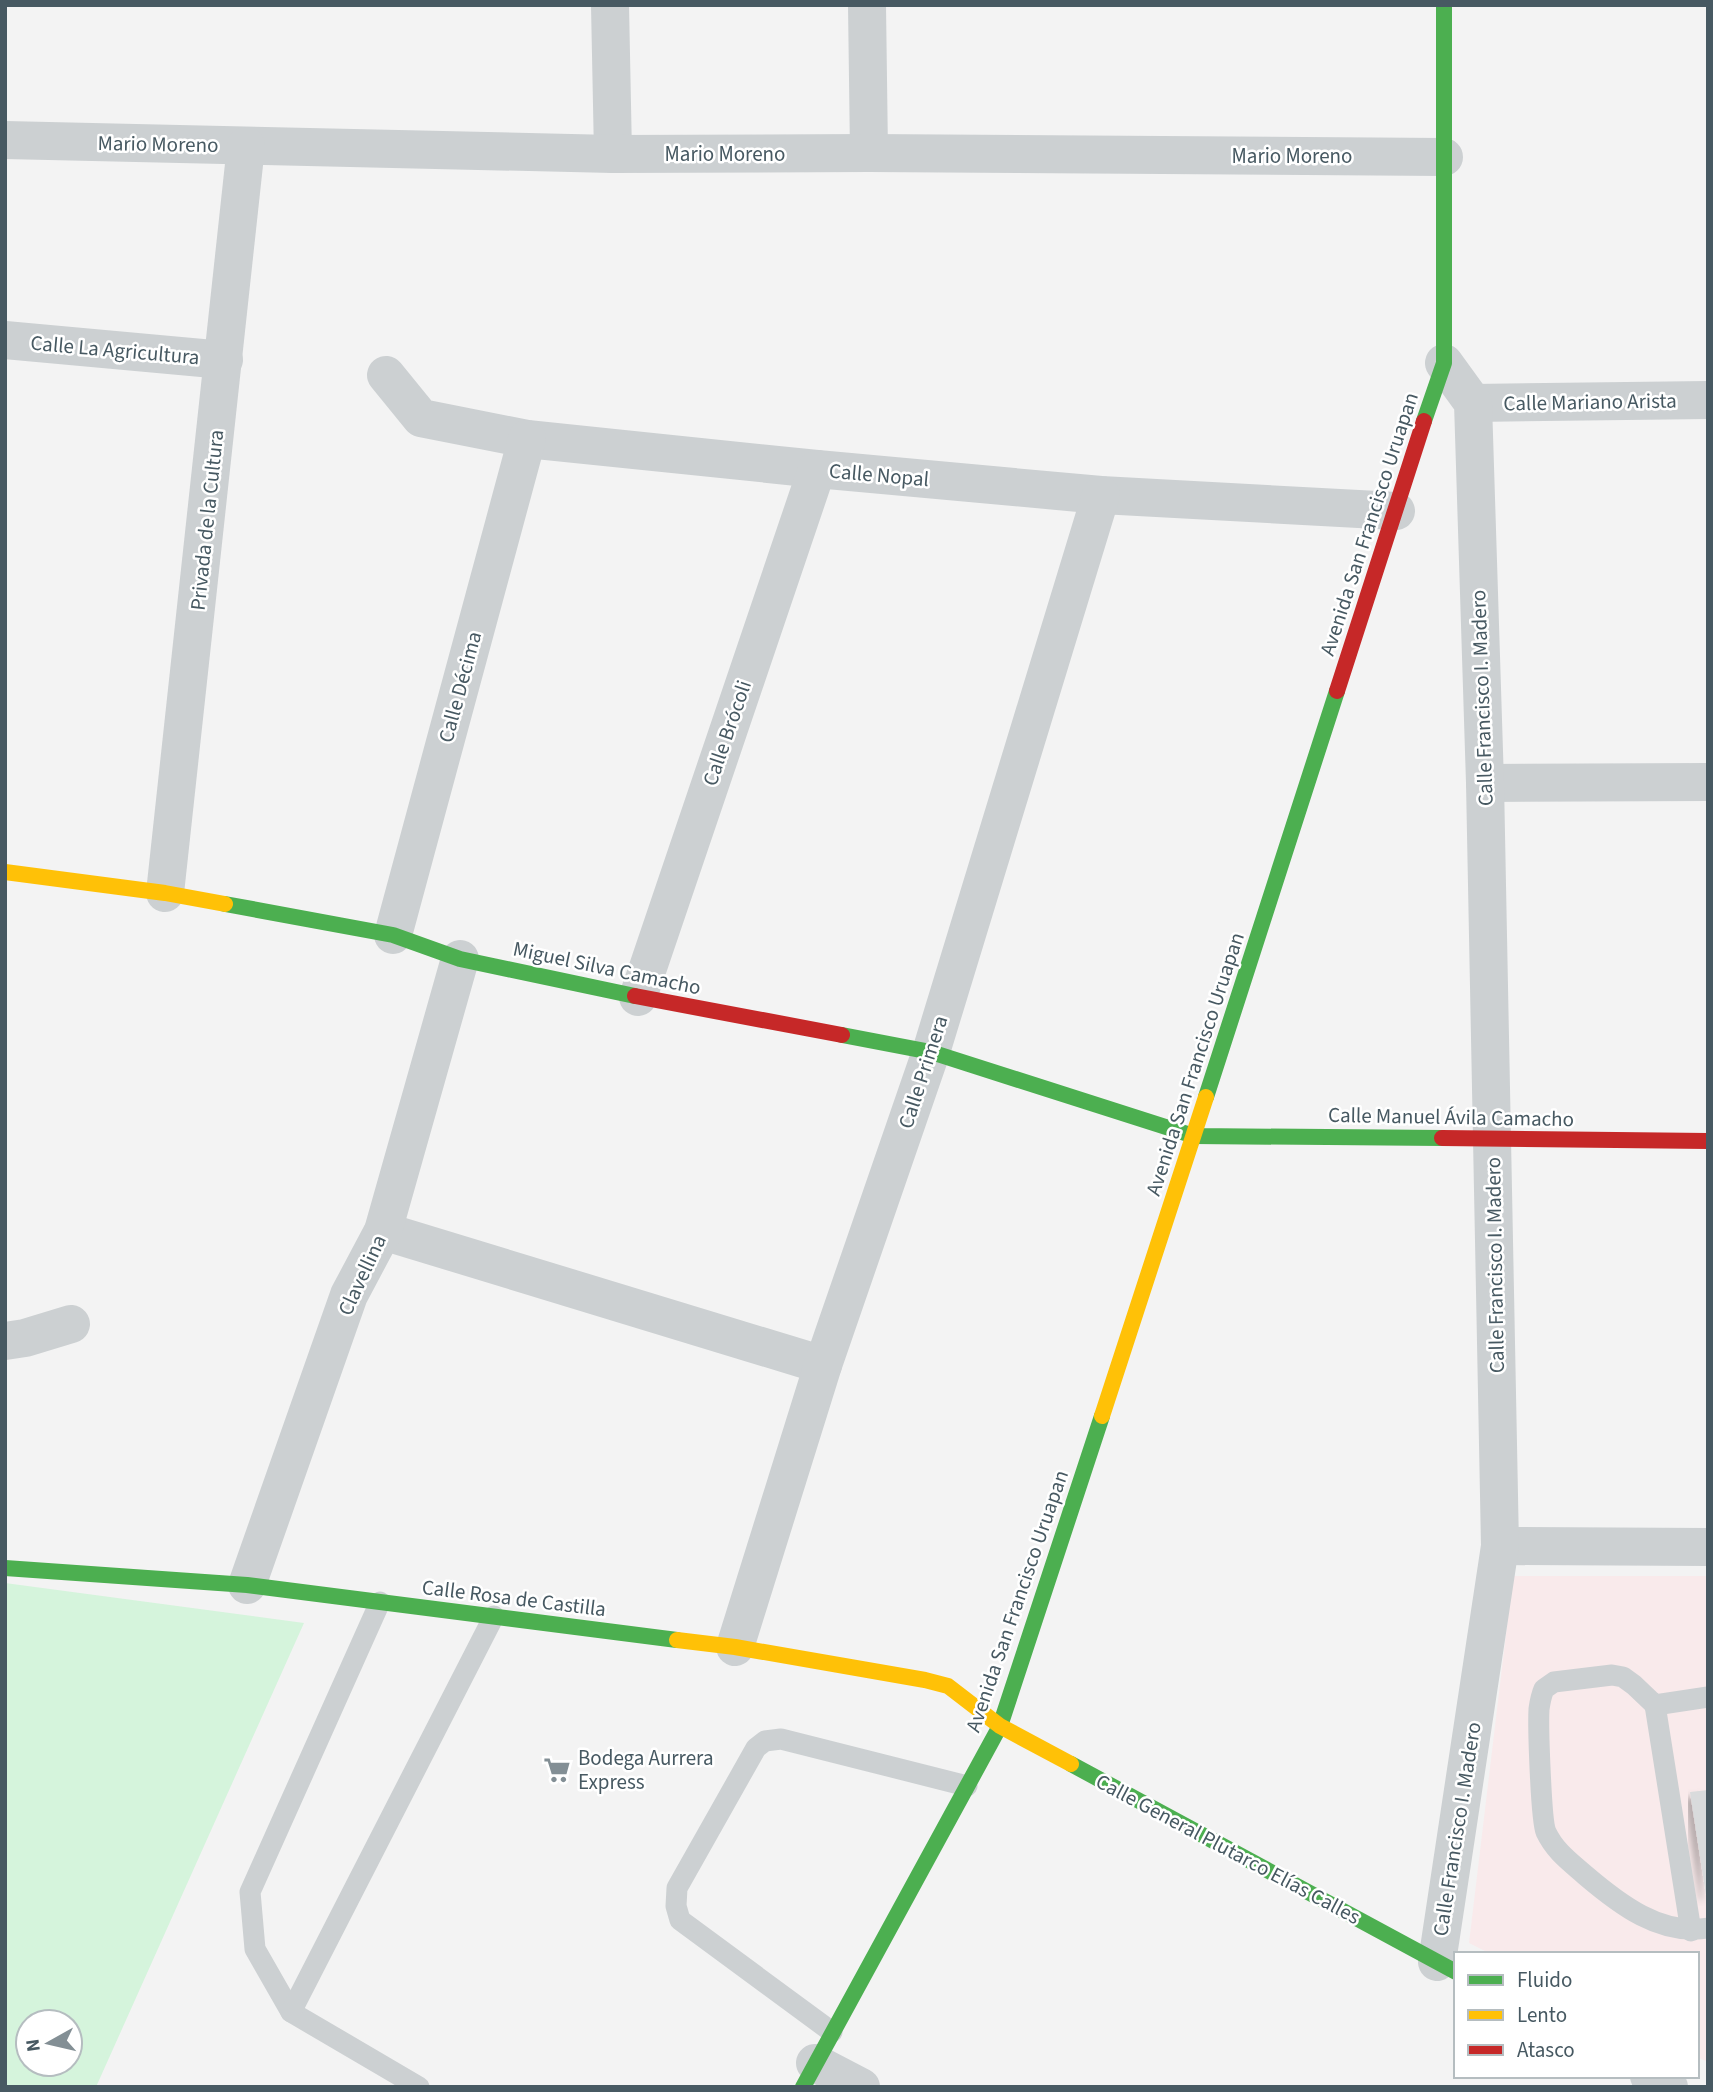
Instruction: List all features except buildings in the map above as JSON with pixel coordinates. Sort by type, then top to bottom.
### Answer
[{"type":"street","points":[[610,5],[613,155]]},
{"type":"street","points":[[867,5],[869,153]]},
{"type":"street","name":"Avenida San Francisco Uruapan","points":[[816,2061],[1000,1726],[1444,363],[1444,5]]},
{"type":"street","name":"Mario Moreno","points":[[5,140],[613,155],[869,153],[1444,157]]},
{"type":"street","name":"Privada de la Cultura","points":[[165,893],[246,146]]},
{"type":"street","name":"Calle La Agricultura","points":[[5,340],[224,360]]},
{"type":"street","points":[[1444,363],[1473,403]]},
{"type":"street","name":"Calle Nopal","points":[[386,375],[421,418],[527,439],[1101,495],[1396,511]]},
{"type":"street","name":"Calle Mariano Arista","points":[[1473,403],[1708,400]]},
{"type":"street","name":"Calle Francisco I. Madero","points":[[1446,1967],[1500,1546],[1485,783],[1473,403]]},
{"type":"street","name":"Calle Décima","points":[[393,935],[527,439]]},
{"type":"street","name":"Calle Brócoli","points":[[638,997],[817,469]]},
{"type":"street","name":"Calle Primera","points":[[735,1647],[823,1365],[930,1052],[1101,495]]},
{"type":"street","points":[[1485,783],[1708,782]]},
{"type":"street","name":"Miguel Silva Camacho","points":[[5,872],[165,893],[393,935],[460,959],[638,997],[930,1052],[1194,1136]]},
{"type":"street","name":"Clavellina","points":[[247,1585],[349,1295],[383,1231],[460,959]]},
{"type":"street","name":"Calle Manuel Ávila Camacho","points":[[1194,1136],[1708,1141]]},
{"type":"street","points":[[383,1231],[823,1365]]},
{"type":"street","points":[[5,1341],[71,1324]]},
{"type":"street","points":[[1500,1546],[1708,1547]]},
{"type":"street","name":"Calle Rosa de Castilla","points":[[5,1568],[247,1585],[735,1647],[948,1686],[1000,1726]]},
{"type":"street","name":"Calle General Plutarco Elías Calles","points":[[1000,1726],[1446,1967]]},
{"type":"street","points":[[816,2061],[861,2087]]},
{"type":"street","points":[[1653,2078],[1669,2087]]},
{"type":"lane","points":[[380,1602],[250,1892],[255,1949],[291,2012],[419,2087]]},
{"type":"lane","points":[[291,2012],[494,1616]]},
{"type":"lane","points":[[1612,1675],[1623,1677],[1655,1705],[1699,1929],[1663,1925],[1642,1917],[1605,1892],[1556,1850],[1544,1829],[1539,1711],[1544,1689],[1554,1682],[1612,1675]]},
{"type":"lane","points":[[1655,1705],[1708,1697]]},
{"type":"lane","points":[[816,2061],[680,1920],[676,1906],[677,1888],[756,1748],[765,1741],[781,1739],[967,1786]]},
{"type":"shaded area","points":[[1513,1576],[1708,1576],[1708,2062],[1699,2058],[1699,1952],[1487,1952],[1469,1943]]},
{"type":"green space","points":[[5,1583],[304,1623],[96,2087],[5,2087]]},
{"type":"traffic: fast","points":[[1424,421],[1444,363],[1444,5]]},
{"type":"traffic: fast","points":[[1206,1097],[1337,691]]},
{"type":"traffic: fast","points":[[225,904],[393,935],[460,959],[635,996]]},
{"type":"traffic: fast","points":[[842,1035],[931,1052],[1194,1136],[1442,1138]]},
{"type":"traffic: fast","points":[[803,2087],[1000,1726],[1102,1416]]},
{"type":"traffic: fast","points":[[5,1568],[247,1585],[677,1640]]},
{"type":"traffic: fast","points":[[1071,1764],[1454,1971]]},
{"type":"traffic: slow","points":[[5,872],[165,893],[225,904]]},
{"type":"traffic: slow","points":[[1102,1416],[1206,1097]]},
{"type":"traffic: slow","points":[[677,1640],[735,1647],[948,1686],[1000,1726],[1071,1764]]},
{"type":"traffic: jam","points":[[1337,691],[1424,421]]},
{"type":"traffic: jam","points":[[635,996],[842,1035]]},
{"type":"traffic: jam","points":[[1442,1138],[1708,1141]]},
{"type":"place","name":"Bodega Aurrera Express","points":[[557,1770]]}]
